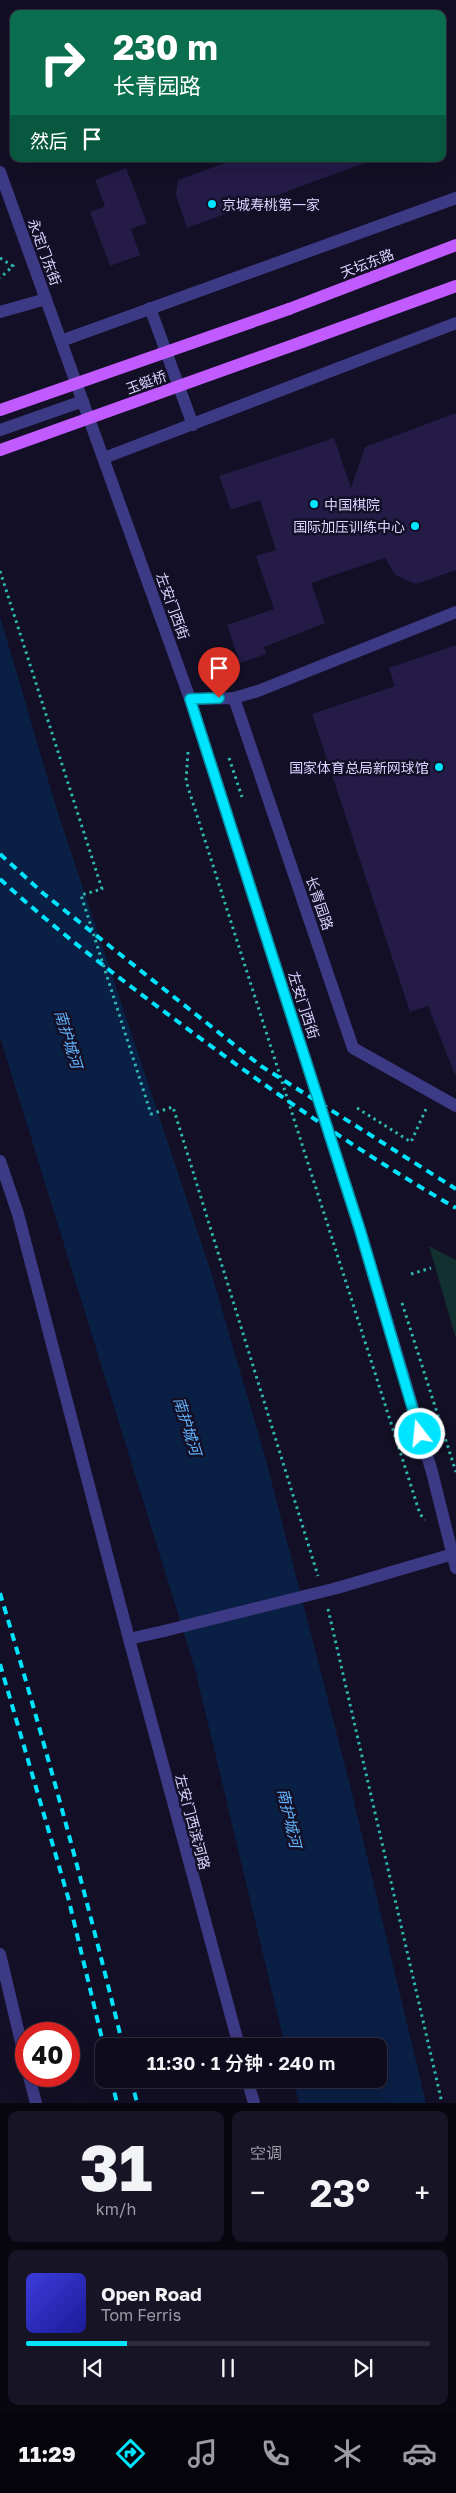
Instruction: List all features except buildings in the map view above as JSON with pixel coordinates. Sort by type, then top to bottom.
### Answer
[{"type":"main road","name":"天坛东路","points":[[289,309],[456,245]]},
{"type":"main road","name":"玉蜓桥","points":[[0,450],[456,286]]},
{"type":"main road","name":"玉蜓桥","points":[[0,410],[289,309]]},
{"type":"street","name":"永定门东街","points":[[0,172],[83,401]]},
{"type":"street","points":[[62,341],[456,198]]},
{"type":"street","points":[[0,312],[46,299]]},
{"type":"street","points":[[150,308],[193,425]]},
{"type":"street","points":[[104,458],[456,323]]},
{"type":"street","points":[[0,430],[83,401]]},
{"type":"street","name":"左安门西街","points":[[83,401],[190,699],[360,1230],[432,1472],[456,1568]]},
{"type":"street","points":[[190,699],[234,698],[258,691],[456,612]]},
{"type":"street","name":"长青园路","points":[[234,698],[353,1048],[456,1106]]},
{"type":"street","name":"左安门西滨河路","points":[[0,1161],[18,1214],[129,1639],[237,2038]]},
{"type":"street","points":[[129,1639],[337,1588],[453,1554]]},
{"type":"street","points":[[0,1954],[16,2022]]},
{"type":"street","points":[[32,2087],[36,2103]]},
{"type":"street","points":[[250,2088],[254,2103]]},
{"type":"path","points":[[0,258],[13,266],[0,278]]},
{"type":"path","points":[[0,570],[102,889],[81,895],[84,905],[151,1114],[173,1107],[320,1581]]},
{"type":"path","points":[[188,744],[186,781],[410,1478]]},
{"type":"path","points":[[358,1108],[410,1142],[426,1109]]},
{"type":"path","points":[[411,1274],[431,1268]]},
{"type":"path","points":[[325,1600],[442,2103]]},
{"type":"green space","points":[[429,1246],[456,1260],[456,1339]]},
{"type":"water","name":"南护城河","points":[[0,616],[57,810],[211,1272],[266,1460],[350,1785],[426,2103],[299,2103],[295,2088],[387,2088],[387,2038],[283,2038],[195,1669],[0,1037]]},
{"type":"railway","points":[[0,854],[44,894],[261,1066],[456,1189]]},
{"type":"railway","points":[[0,879],[109,970],[245,1071],[349,1142],[456,1208]]},
{"type":"railway","points":[[0,1593],[64,1819],[121,2038]]},
{"type":"railway","points":[[0,1664],[68,1897],[102,2038]]},
{"type":"railway","points":[[113,2088],[117,2103]]},
{"type":"railway","points":[[133,2088],[137,2103]]},
{"type":"place","name":"京城寿桃第一家","points":[[212,204]]},
{"type":"place","name":"中国棋院","points":[[314,504]]},
{"type":"place","name":"国际加压训练中心","points":[[415,526]]},
{"type":"place","name":"国家体育总局新网球馆","points":[[439,767]]},
{"type":"route","points":[[219,698],[190,699],[360,1230],[420,1434]]}]
